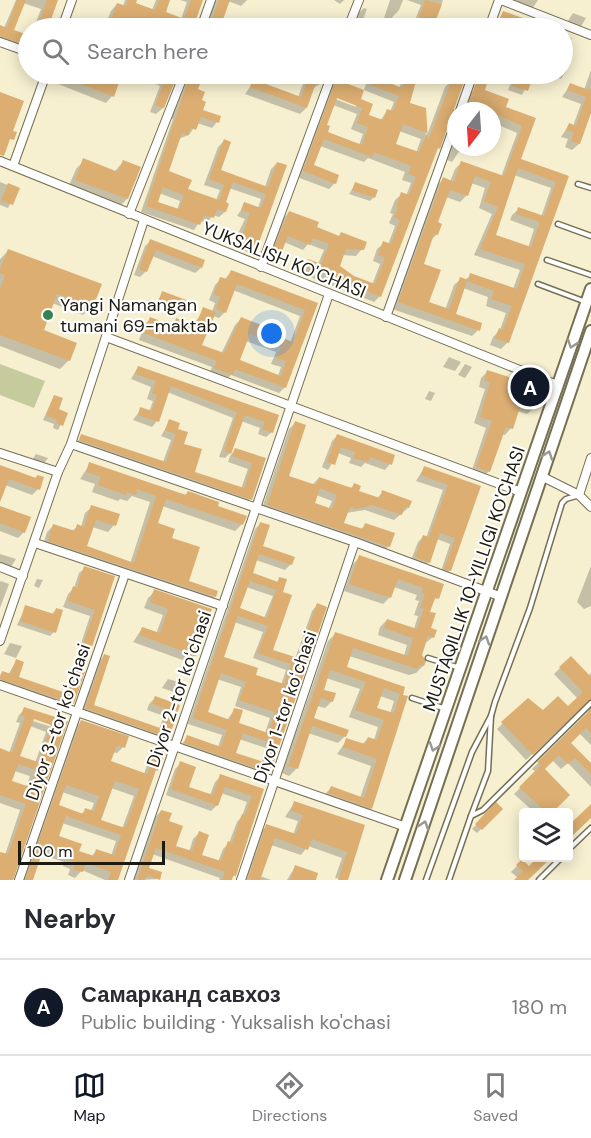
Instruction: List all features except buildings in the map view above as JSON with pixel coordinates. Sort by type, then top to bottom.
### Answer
[{"type":"main road","name":"MUSTAQILLIK 10-YILLIGI KO'CHASI","points":[[387,880],[591,289]]},
{"type":"main road","name":"MUSTAQILLIK 10-YILLIGI KO'CHASI","points":[[405,880],[499,596],[591,332]]},
{"type":"street","points":[[66,18],[72,0]]},
{"type":"street","points":[[205,18],[211,0]]},
{"type":"street","points":[[352,18],[359,0]]},
{"type":"street","points":[[493,18],[500,0],[547,18]]},
{"type":"street","points":[[573,28],[591,35]]},
{"type":"street","points":[[0,42],[18,48]]},
{"type":"street","points":[[13,166],[42,84]]},
{"type":"street","points":[[129,214],[180,84]]},
{"type":"street","points":[[261,267],[328,84]]},
{"type":"street","points":[[463,102],[469,84]]},
{"type":"street","points":[[386,317],[447,146]]},
{"type":"street","name":"YUKSALISH KO'CHASI","points":[[0,161],[557,385]]},
{"type":"street","points":[[0,641],[58,472],[70,444],[144,220]]},
{"type":"street","name":"Diyor 2-tor koʻchasi","points":[[129,880],[329,294]]},
{"type":"street","points":[[106,337],[521,492]]},
{"type":"street","points":[[70,444],[356,542],[499,596]]},
{"type":"street","points":[[0,453],[58,472]]},
{"type":"street","points":[[579,495],[591,458]]},
{"type":"street","points":[[541,476],[579,495],[591,507]]},
{"type":"street","name":"Diyor 1-tor koʻchasi","points":[[241,880],[356,542]]},
{"type":"street","points":[[34,543],[223,606]]},
{"type":"street","points":[[0,567],[23,576]]},
{"type":"street","name":"Diyor 3-tor koʻchasi","points":[[19,880],[125,574]]},
{"type":"street","points":[[0,685],[406,827]]},
{"type":"lane","points":[[578,184],[591,188]]},
{"type":"lane","points":[[558,224],[591,236]]},
{"type":"lane","points":[[547,260],[591,275]]},
{"type":"lane","points":[[538,284],[586,302]]},
{"type":"lane","points":[[426,880],[472,752],[491,716],[530,608],[562,503],[566,499],[579,495]]},
{"type":"lane","points":[[428,658],[460,669]]},
{"type":"lane","points":[[412,698],[446,709]]},
{"type":"lane","points":[[471,816],[483,810],[591,703]]},
{"type":"lane","points":[[449,880],[488,771],[491,716]]},
{"type":"lane","points":[[573,845],[591,828]]},
{"type":"lane","points":[[539,880],[557,862]]},
{"type":"green space","points":[[0,364],[45,381],[34,408],[0,395]]},
{"type":"place","name":"Yangi Namangan tumani 69-maktab","points":[[48,315]]},
{"type":"place","name":"Самарканд савхоз","points":[[530,387]]}]
